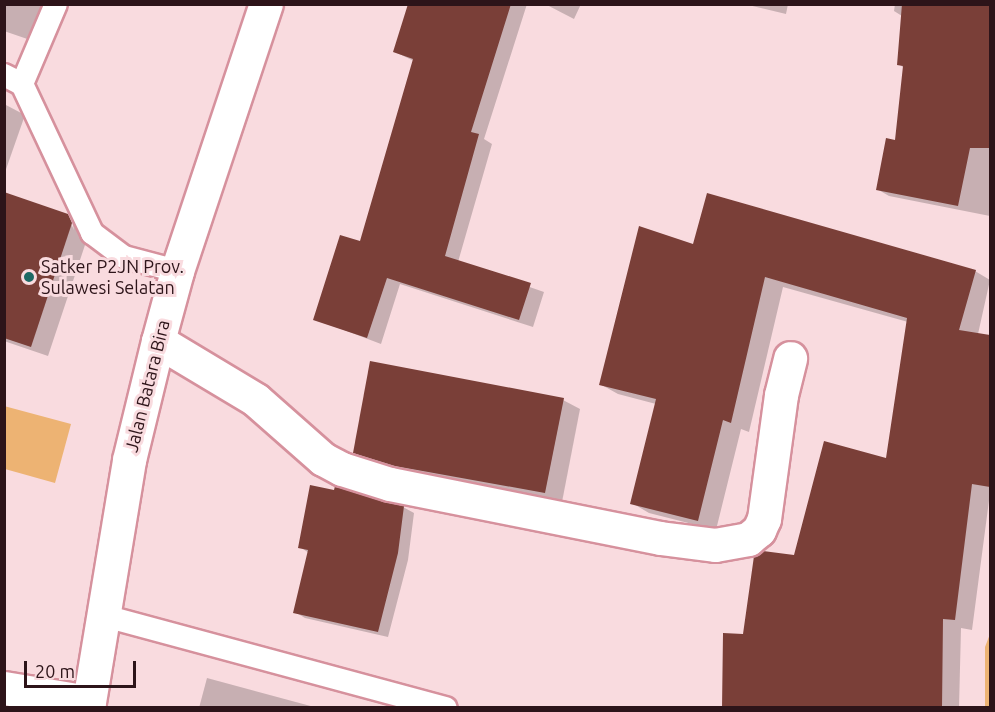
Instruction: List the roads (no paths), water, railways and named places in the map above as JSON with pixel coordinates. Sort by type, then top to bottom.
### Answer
[{"type":"street","name":"Jalan Batara Bira","points":[[89,705],[101,615],[129,460],[158,341],[177,271],[266,4]]},
{"type":"street","points":[[158,341],[256,400],[323,459],[342,470],[390,484],[660,538],[715,545],[748,538],[759,530],[764,519],[781,394],[790,357]]},
{"type":"street","points":[[4,688],[89,705]]},
{"type":"lane","points":[[56,4],[13,80],[92,233],[124,257],[177,271]]},
{"type":"lane","points":[[101,615],[446,708]]},
{"type":"place","name":"Satker P2JN Prov. Sulawesi Selatan","points":[[29,277]]}]
